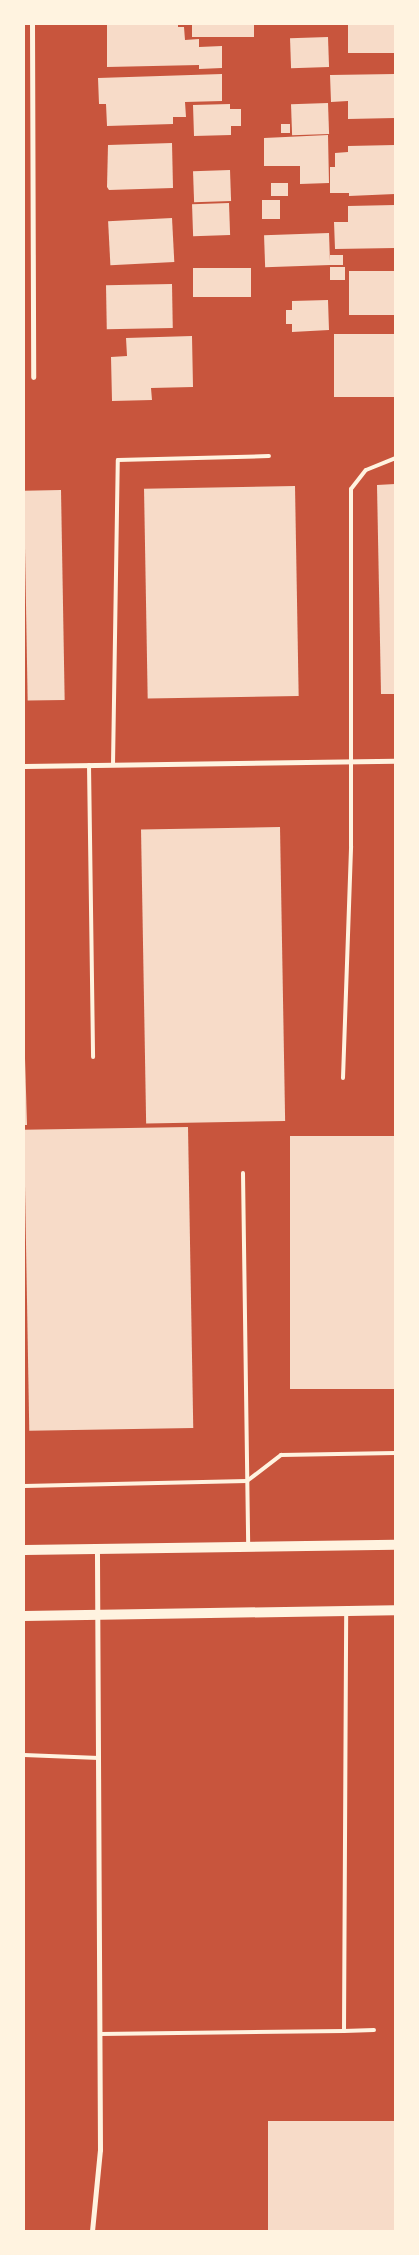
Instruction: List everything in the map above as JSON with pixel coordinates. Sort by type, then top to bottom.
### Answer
[{"type":"main road","points":[[24,1550],[395,1545]]},
{"type":"main road","points":[[24,1616],[395,1610]]},
{"type":"street","points":[[32,24],[33,377]]},
{"type":"street","points":[[24,766],[395,761]]},
{"type":"street","points":[[92,2231],[100,2150],[97,1549]]},
{"type":"lane","points":[[113,764],[118,460],[269,456]]},
{"type":"lane","points":[[342,1078],[350,856],[352,489],[366,470],[395,458]]},
{"type":"lane","points":[[89,765],[93,1057]]},
{"type":"lane","points":[[243,1172],[248,1547]]},
{"type":"lane","points":[[24,1486],[247,1481],[281,1455],[395,1453]]},
{"type":"lane","points":[[344,2031],[346,1611]]},
{"type":"lane","points":[[24,1755],[99,1758]]},
{"type":"lane","points":[[100,2034],[374,2030]]},
{"type":"building","points":[[107,24],[178,24],[178,27],[184,27],[185,40],[199,39],[199,47],[222,46],[222,68],[199,69],[199,65],[107,67]]},
{"type":"building","points":[[192,24],[254,24],[254,37],[192,37]]},
{"type":"building","points":[[348,24],[395,24],[395,53],[348,53]]},
{"type":"building","points":[[328,37],[329,67],[291,68],[290,38]]},
{"type":"building","points":[[222,74],[222,101],[185,102],[186,117],[173,117],[173,124],[107,126],[106,104],[99,104],[98,78]]},
{"type":"building","points":[[395,74],[395,118],[348,119],[348,101],[331,102],[330,75]]},
{"type":"building","points":[[328,103],[329,134],[292,135],[291,104]]},
{"type":"building","points":[[230,104],[230,109],[241,109],[241,126],[231,126],[231,135],[194,136],[193,105]]},
{"type":"building","points":[[281,124],[290,124],[290,133],[281,133]]},
{"type":"building","points":[[328,135],[329,183],[300,184],[300,166],[264,166],[264,138]]},
{"type":"building","points":[[172,143],[173,188],[109,190],[107,187],[108,145]]},
{"type":"building","points":[[395,145],[395,194],[349,196],[349,193],[330,193],[330,167],[335,167],[335,153],[348,152],[348,146]]},
{"type":"building","points":[[230,170],[231,201],[194,202],[193,171]]},
{"type":"building","points":[[271,183],[288,183],[288,196],[271,196]]},
{"type":"building","points":[[262,200],[280,200],[280,219],[262,219]]},
{"type":"building","points":[[229,203],[230,235],[193,236],[192,204]]},
{"type":"building","points":[[395,205],[395,248],[335,249],[334,222],[348,222],[348,206]]},
{"type":"building","points":[[172,218],[174,262],[110,265],[108,221]]},
{"type":"building","points":[[329,233],[330,265],[265,267],[264,235]]},
{"type":"building","points":[[330,255],[343,255],[343,265],[330,265]]},
{"type":"building","points":[[330,267],[345,267],[345,280],[330,280]]},
{"type":"building","points":[[193,268],[251,268],[251,297],[193,297]]},
{"type":"building","points":[[349,271],[395,271],[395,315],[349,315]]},
{"type":"building","points":[[172,284],[173,328],[107,329],[106,285]]},
{"type":"building","points":[[328,300],[329,330],[292,332],[292,324],[286,324],[286,310],[292,310],[292,301]]},
{"type":"building","points":[[334,334],[395,334],[395,397],[334,397]]},
{"type":"building","points":[[192,336],[193,387],[151,388],[152,400],[112,401],[111,357],[127,356],[126,338]]},
{"type":"building","points":[[395,484],[395,694],[381,694],[377,485]]},
{"type":"building","points":[[295,486],[299,696],[148,699],[144,489]]},
{"type":"building","points":[[61,490],[65,700],[28,701],[24,491]]},
{"type":"building","points":[[280,827],[285,1121],[146,1123],[141,829]]},
{"type":"building","points":[[25,1058],[27,1125],[24,1125]]},
{"type":"building","points":[[188,1127],[193,1428],[29,1431],[24,1130]]},
{"type":"building","points":[[290,1136],[395,1136],[395,1389],[290,1389]]},
{"type":"building","points":[[268,2121],[395,2121],[395,2231],[268,2231]]}]
